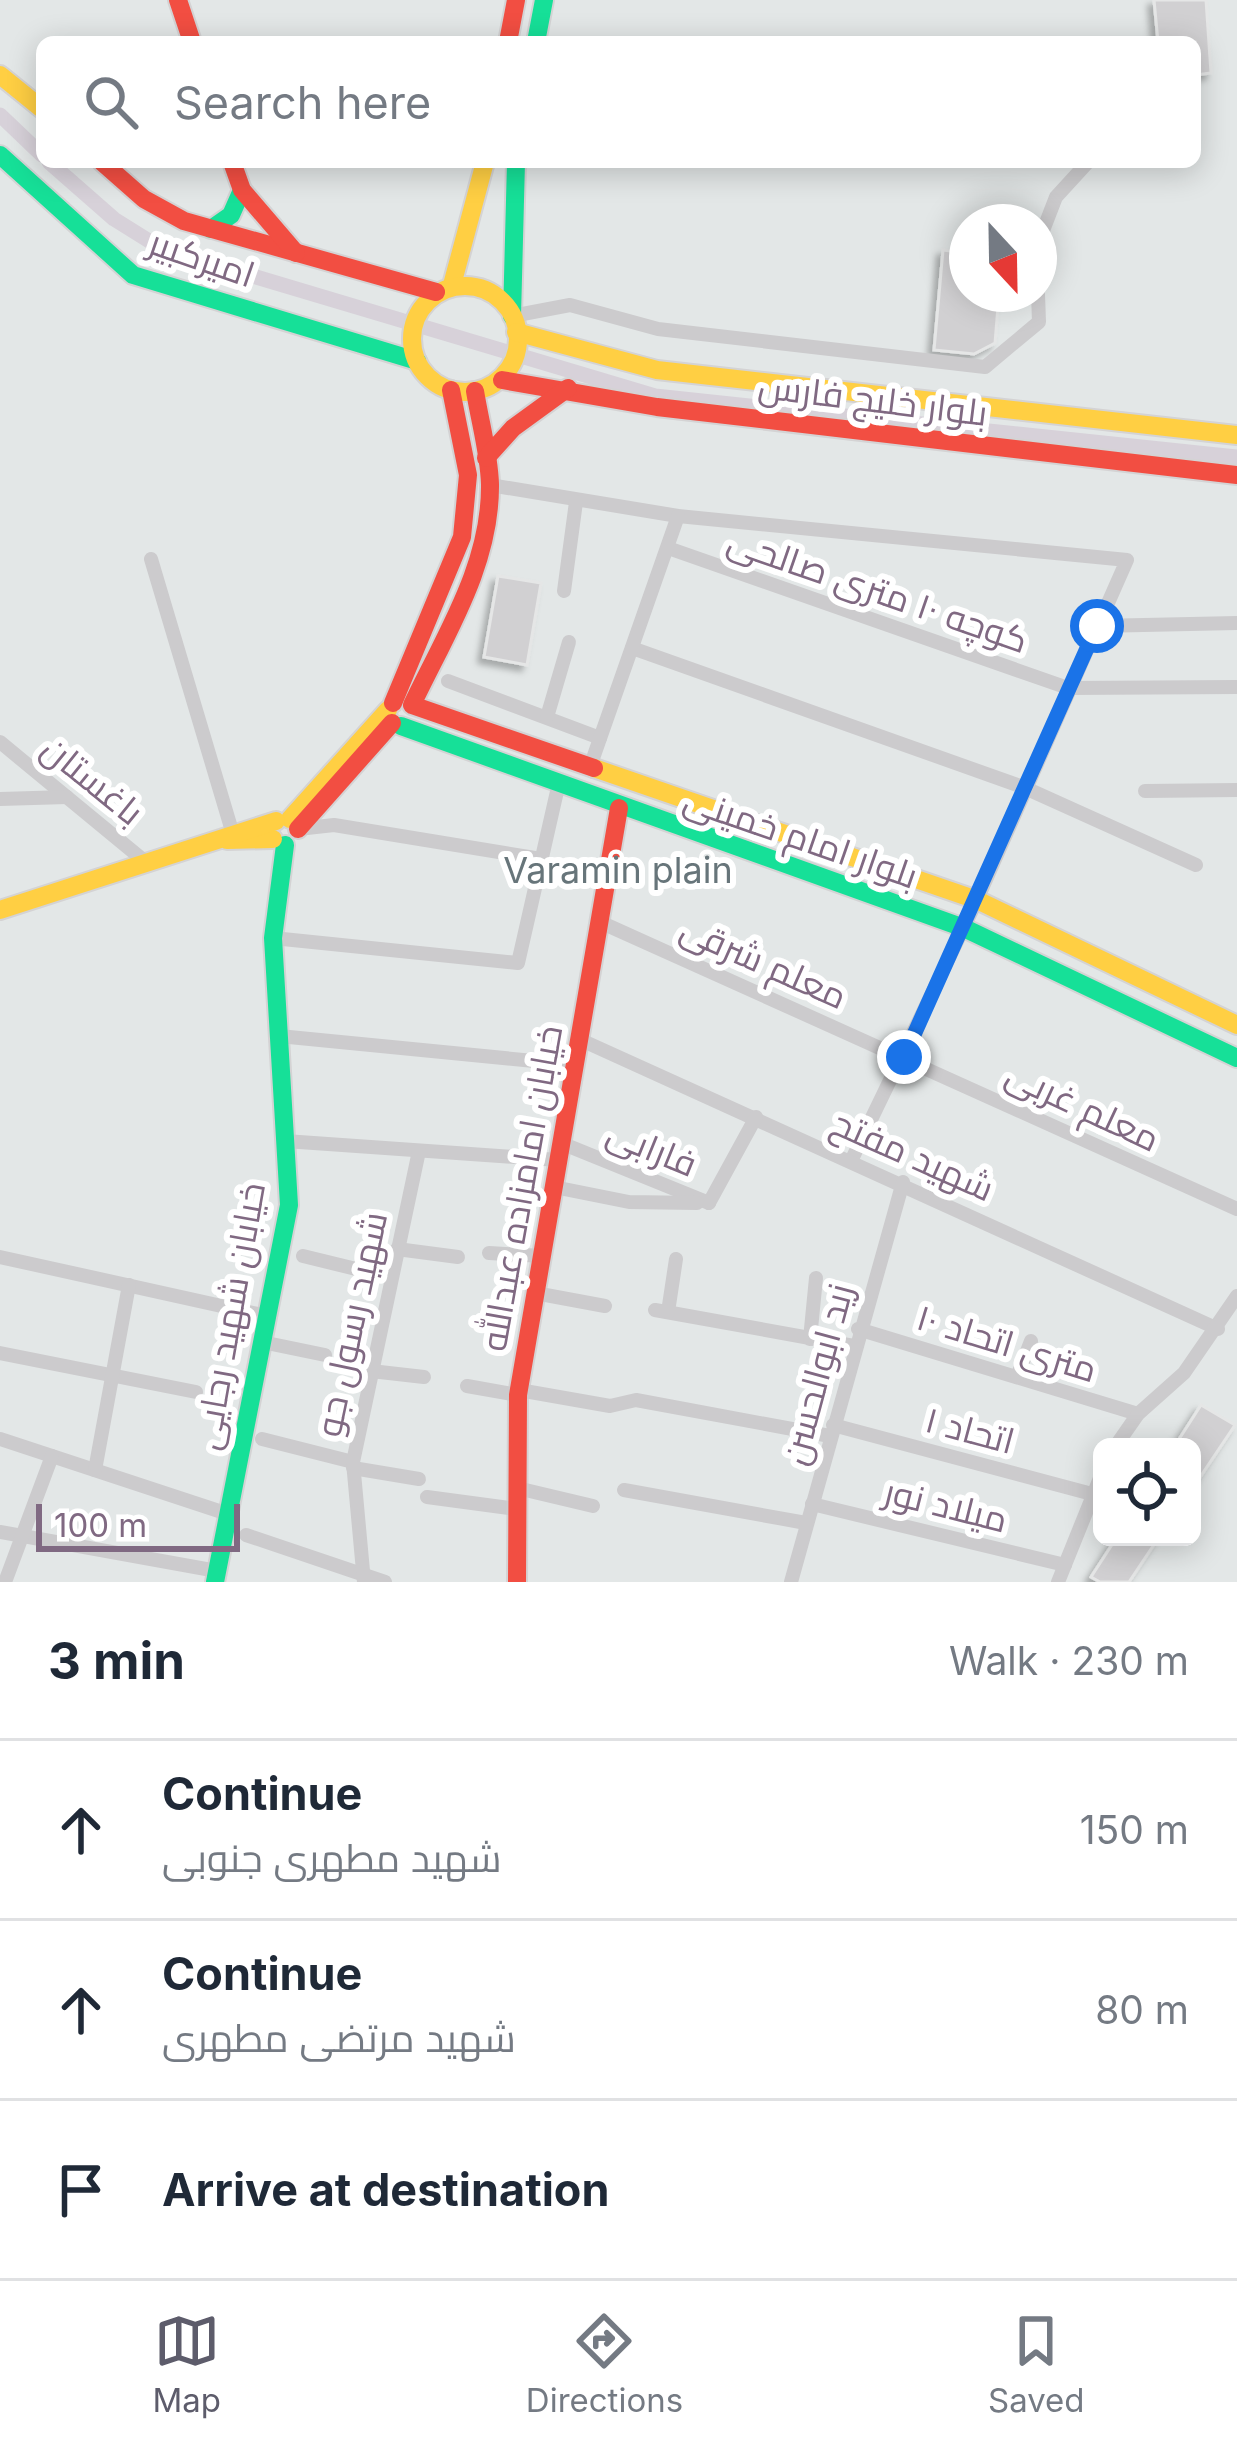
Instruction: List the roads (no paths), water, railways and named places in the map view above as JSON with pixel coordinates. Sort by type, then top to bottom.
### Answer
[{"type":"main road","points":[[178,0],[190,36]]},
{"type":"main road","points":[[509,36],[516,0]]},
{"type":"main road","points":[[537,36],[544,0]]},
{"type":"main road","points":[[0,75],[36,104]]},
{"type":"main road","name":"امیرکبیر","points":[[0,155],[133,274],[417,361]]},
{"type":"main road","name":"امیرکبیر","points":[[109,168],[144,200],[211,229],[444,289]]},
{"type":"main road","points":[[234,168],[242,190],[296,253]]},
{"type":"main road","points":[[397,714],[462,537],[468,475],[451,391],[417,361],[416,324],[444,289],[483,168]]},
{"type":"main road","points":[[0,910],[224,835],[284,831],[397,714],[473,574],[490,485],[475,391],[511,348],[516,168]]},
{"type":"main road","points":[[211,229],[231,215],[242,190]]},
{"type":"main road","points":[[444,289],[489,292],[511,348]]},
{"type":"main road","name":"بلوار خلیج فارس","points":[[511,348],[568,388],[657,407],[1237,475]]},
{"type":"main road","name":"بلوار خلیج فارس","points":[[511,348],[657,370],[1237,435]]},
{"type":"main road","points":[[486,458],[514,428],[568,388]]},
{"type":"main road","points":[[451,391],[475,391]]},
{"type":"main road","name":"بلوار امام خمینی","points":[[397,714],[591,764],[977,900],[1237,1025]]},
{"type":"main road","name":"بلوار امام خمینی","points":[[397,714],[558,787],[964,928],[1237,1058]]},
{"type":"main road","name":"خیابان امامزاده عبدالله","points":[[517,1582],[518,1392],[619,808]]},
{"type":"main road","name":"خیابان شهید رجایی","points":[[216,1576],[289,1205],[273,938],[284,831]]},
{"type":"street","points":[[1052,204],[1082,168]]},
{"type":"street","points":[[511,348],[570,305],[658,329],[985,367],[1039,322],[1039,312]]},
{"type":"street","points":[[490,485],[679,516],[1127,560],[1022,788],[977,900],[852,1159]]},
{"type":"street","points":[[563,591],[576,502]]},
{"type":"street","points":[[591,764],[679,516]]},
{"type":"street","name":"کوچه ۱۰ متری صالحی","points":[[668,548],[1068,688],[1237,687]]},
{"type":"street","points":[[151,559],[224,835]]},
{"type":"street","points":[[1097,626],[1237,623]]},
{"type":"street","points":[[547,717],[569,642]]},
{"type":"street","points":[[632,648],[1022,788],[1196,865]]},
{"type":"street","points":[[448,681],[600,738]]},
{"type":"street","name":"باغستان","points":[[0,742],[148,863]]},
{"type":"street","points":[[273,938],[518,963],[558,787]]},
{"type":"street","points":[[1145,791],[1237,790]]},
{"type":"street","points":[[0,800],[67,797]]},
{"type":"street","points":[[284,831],[334,825],[541,859]]},
{"type":"street","name":"معلم شرقی","points":[[600,922],[904,1057]]},
{"type":"street","points":[[279,1036],[575,1065]]},
{"type":"street","name":"شهید مفتح","points":[[581,1040],[1218,1329]]},
{"type":"street","name":"معلم غربی","points":[[904,1057],[1237,1209]]},
{"type":"street","points":[[709,1203],[756,1117]]},
{"type":"street","name":"فارابی","points":[[285,1141],[419,1151],[560,1152],[709,1203]]},
{"type":"street","name":"شهید رسول جو","points":[[365,1578],[352,1465],[419,1151]]},
{"type":"street","name":"زید ابوالحسن","points":[[791,1582],[858,1329],[903,1183]]},
{"type":"street","name":"فارابی","points":[[554,1187],[628,1202],[709,1203]]},
{"type":"street","points":[[397,1249],[458,1258]]},
{"type":"street","points":[[489,1253],[542,1256]]},
{"type":"street","points":[[303,1256],[389,1277]]},
{"type":"street","points":[[0,1257],[267,1316]]},
{"type":"street","points":[[676,1259],[661,1311],[854,1346]]},
{"type":"street","points":[[810,1339],[816,1278]]},
{"type":"street","points":[[95,1470],[129,1286]]},
{"type":"street","points":[[536,1293],[605,1306]]},
{"type":"street","points":[[1121,1438],[1138,1414],[1184,1373],[1237,1296]]},
{"type":"street","name":"۱۰ متری اتحاد","points":[[858,1329],[1138,1414]]},
{"type":"street","points":[[262,1342],[325,1355]]},
{"type":"street","points":[[1017,1377],[1031,1342]]},
{"type":"street","points":[[0,1353],[196,1392]]},
{"type":"street","points":[[370,1371],[424,1377]]},
{"type":"street","name":"اتحاد ۱","points":[[467,1386],[610,1406],[628,1401],[831,1431],[1092,1494]]},
{"type":"street","points":[[0,1439],[228,1514]]},
{"type":"street","points":[[262,1439],[419,1478]]},
{"type":"street","points":[[4,1582],[52,1456]]},
{"type":"street","points":[[518,1488],[593,1506]]},
{"type":"street","points":[[624,1490],[806,1523]]},
{"type":"street","points":[[1058,1582],[1092,1494]]},
{"type":"street","points":[[427,1497],[517,1509]]},
{"type":"street","name":"میلاد نور","points":[[812,1504],[1065,1565]]},
{"type":"street","points":[[0,1532],[216,1576]]},
{"type":"street","points":[[246,1535],[385,1582]]},
{"type":"waterway","points":[[0,115],[36,149]]},
{"type":"waterway","points":[[56,168],[114,219],[162,249],[655,396],[1237,457]]},
{"type":"park label","name":"Varamin plain","points":[[618,870]]}]
